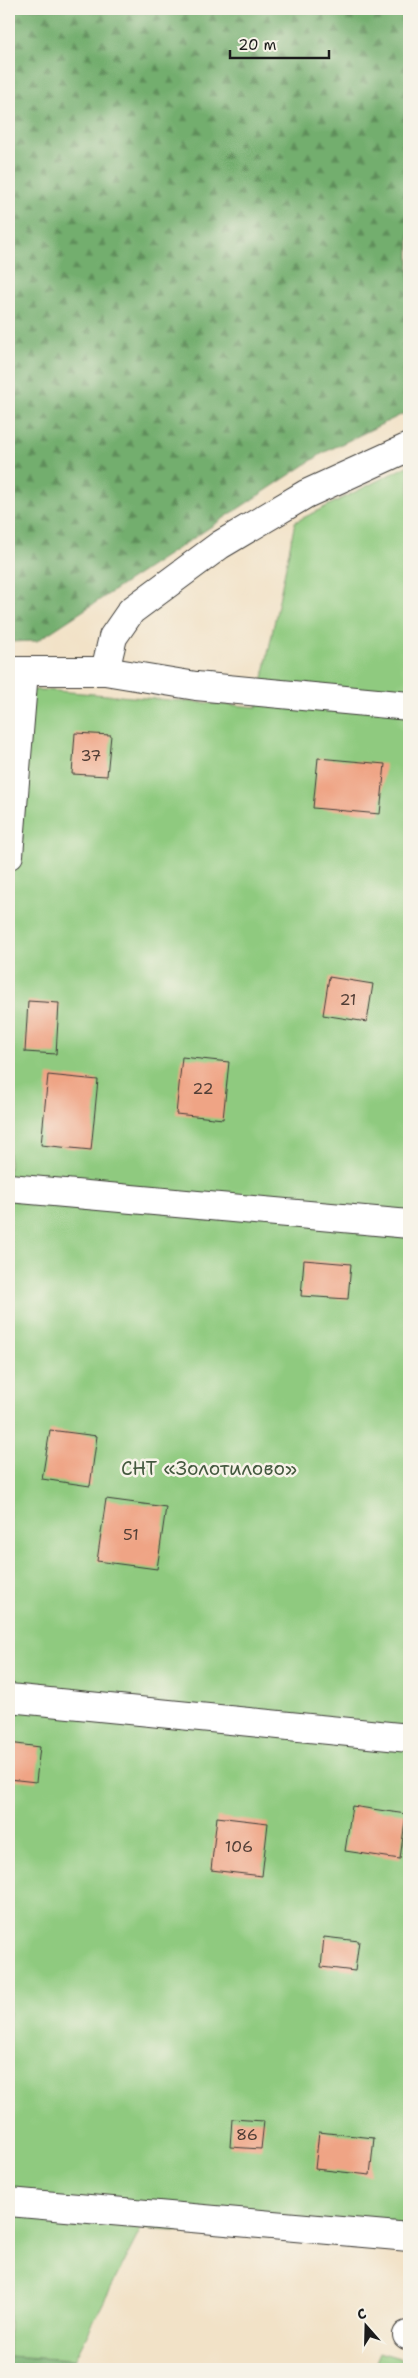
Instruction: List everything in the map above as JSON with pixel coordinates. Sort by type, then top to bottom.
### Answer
[{"type":"lane","points":[[105,672],[113,636],[131,610],[220,545],[306,494],[409,447]]},
{"type":"lane","points":[[9,855],[16,671],[105,672],[196,686],[409,706]]},
{"type":"lane","points":[[9,1188],[409,1224]]},
{"type":"lane","points":[[9,1698],[409,1738]]},
{"type":"lane","points":[[9,2202],[409,2238]]},
{"type":"green space","points":[[9,9],[409,9],[409,411],[323,453],[37,641],[9,642]]},
{"type":"green space","name":"СНТ «Золотилово»","points":[[409,465],[409,2245],[141,2229],[74,2360],[9,2356],[9,690],[44,690],[257,707],[295,522]]},
{"type":"green space","points":[[380,2352],[409,2361],[409,2369],[373,2369]]},
{"type":"green space","points":[[9,2356],[74,2360],[89,2369],[9,2369]]},
{"type":"building","points":[[75,733],[111,735],[107,776],[72,774]]},
{"type":"building","points":[[318,758],[385,764],[380,814],[313,808]]},
{"type":"building","points":[[329,977],[373,984],[367,1022],[323,1015]]},
{"type":"building","points":[[28,1001],[59,1003],[56,1054],[25,1052]]},
{"type":"building","points":[[182,1057],[229,1062],[223,1119],[176,1114]]},
{"type":"building","points":[[48,1075],[98,1080],[91,1150],[41,1145]]},
{"type":"building","points":[[304,1260],[351,1264],[348,1299],[301,1296]]},
{"type":"building","points":[[50,1430],[97,1436],[90,1486],[42,1479]]},
{"type":"building","points":[[106,1499],[166,1507],[157,1569],[97,1561]]},
{"type":"building","points":[[9,1743],[40,1747],[36,1782],[9,1779]]},
{"type":"building","points":[[352,1806],[406,1814],[400,1859],[345,1851]]},
{"type":"building","points":[[217,1817],[268,1823],[262,1876],[211,1870]]},
{"type":"building","points":[[324,1937],[359,1941],[355,1971],[321,1967]]},
{"type":"building","points":[[232,2119],[264,2121],[261,2149],[230,2147]]},
{"type":"building","points":[[319,2132],[374,2138],[370,2175],[315,2169]]}]
